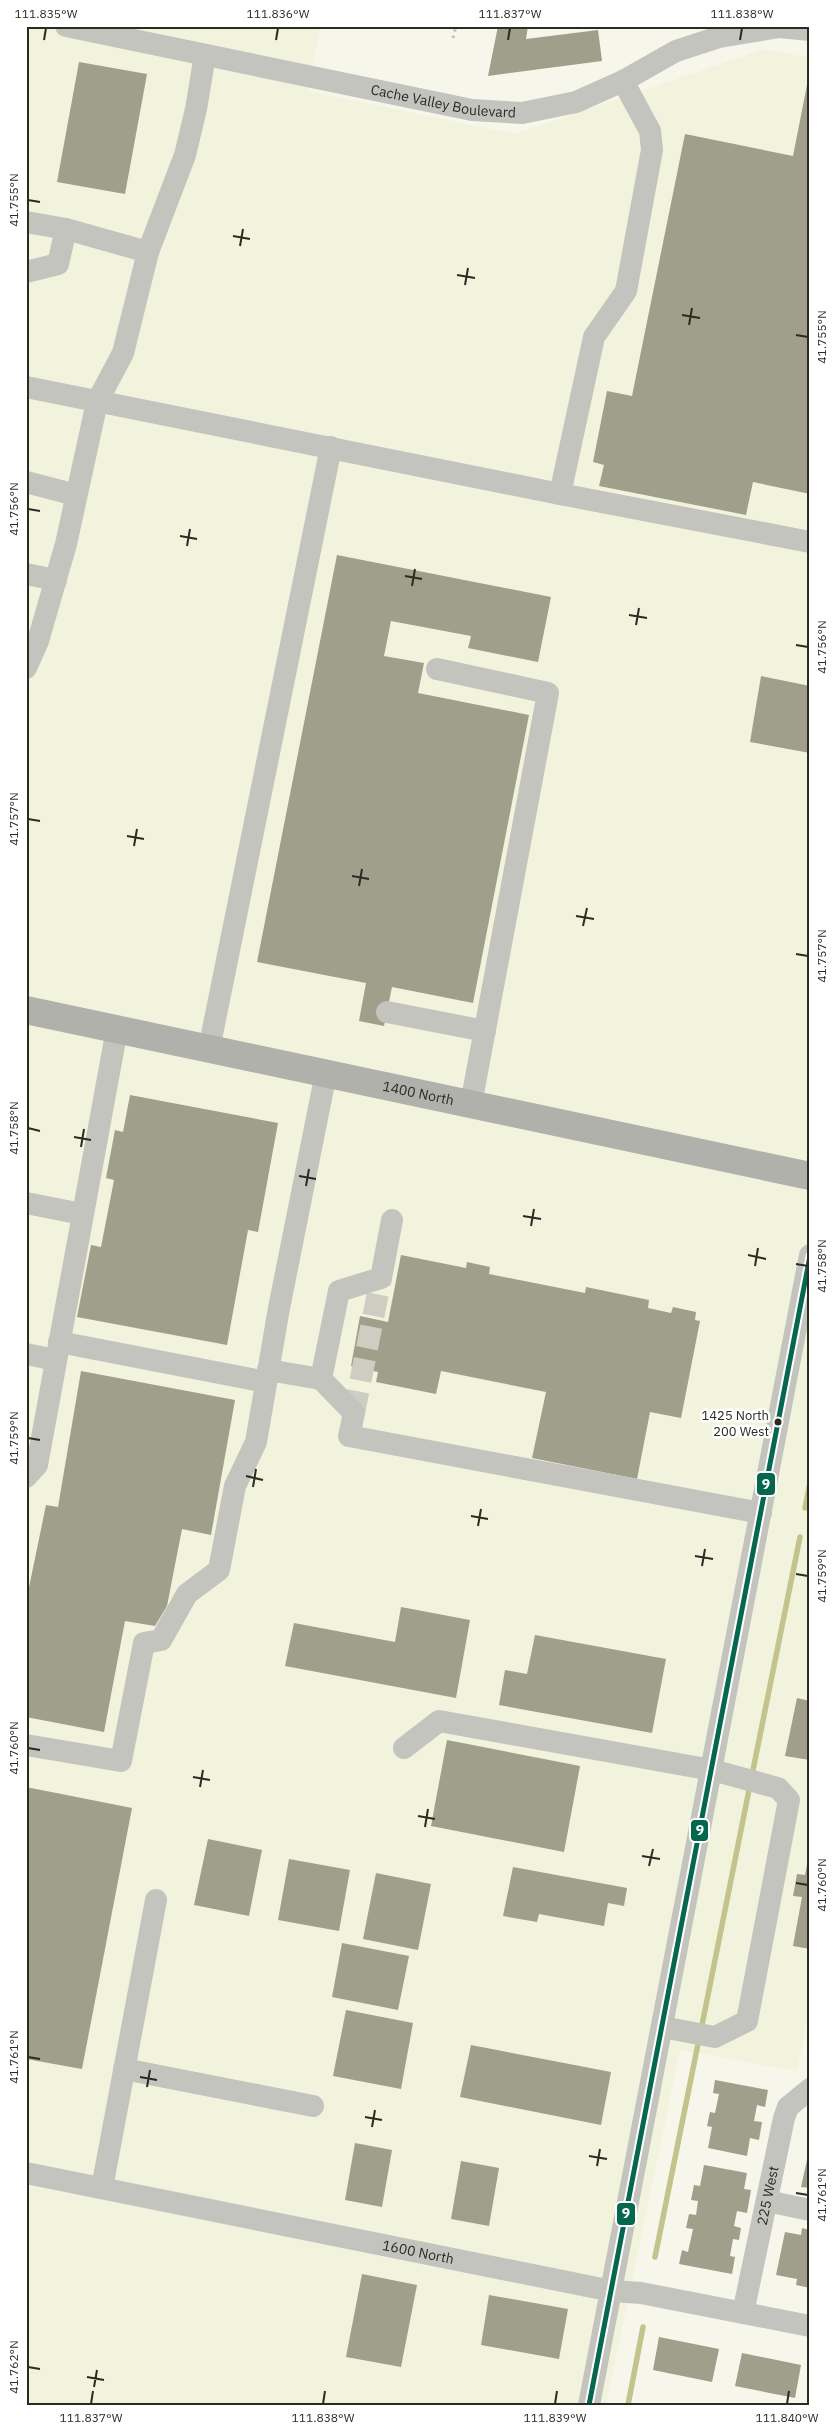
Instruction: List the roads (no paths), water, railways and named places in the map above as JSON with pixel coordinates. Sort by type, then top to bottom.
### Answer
[{"type":"main road","name":"1400 North","points":[[26,1010],[810,1176]]},
{"type":"street","name":"Cache Valley Boulevard","points":[[66,26],[472,110],[522,113],[576,102],[623,81],[676,51],[718,38],[779,26],[810,30]]},
{"type":"street","points":[[26,668],[38,641],[66,544],[96,402],[123,353],[148,252],[185,155],[196,110],[205,55]]},
{"type":"street","points":[[560,494],[594,338],[626,291],[651,158],[650,131],[623,81]]},
{"type":"street","points":[[26,222],[66,229],[148,252]]},
{"type":"street","points":[[26,272],[58,264],[66,229]]},
{"type":"street","points":[[26,387],[810,542]]},
{"type":"street","points":[[209,1049],[331,447]]},
{"type":"street","points":[[26,482],[76,495]]},
{"type":"street","points":[[26,574],[56,580]]},
{"type":"street","points":[[437,669],[548,693],[471,1104]]},
{"type":"street","points":[[387,1012],[484,1031]]},
{"type":"street","points":[[26,1476],[37,1465],[117,1029]]},
{"type":"street","points":[[26,1745],[121,1761],[144,1643],[161,1640],[187,1594],[220,1570],[235,1486],[256,1442],[326,1073]]},
{"type":"street","points":[[26,1203],[82,1214]]},
{"type":"street","points":[[321,1379],[339,1291],[381,1278],[392,1220]]},
{"type":"street","points":[[589,2405],[810,1255]]},
{"type":"street","points":[[26,1354],[57,1351],[267,1376],[321,1379],[354,1413],[349,1436],[761,1513]]},
{"type":"street","points":[[404,1748],[439,1721],[712,1770],[778,1788],[789,1800],[747,2022],[715,2037],[662,2027]]},
{"type":"street","points":[[102,2188],[156,1900]]},
{"type":"street","points":[[124,2069],[312,2106]]},
{"type":"street","name":"225 West","points":[[743,2313],[788,2107],[810,2089]]},
{"type":"street","name":"1600 North","points":[[26,2173],[612,2291],[641,2293],[810,2326]]},
{"type":"street","points":[[767,2201],[810,2210]]},
{"type":"waterway","points":[[805,1508],[810,1483]]},
{"type":"waterway","points":[[752,1775],[800,1537]]},
{"type":"waterway","points":[[701,2030],[750,1785]]},
{"type":"waterway","points":[[655,2257],[699,2039]]},
{"type":"waterway","points":[[628,2405],[643,2327]]},
{"type":"tunnel","points":[[354,1413],[381,1278]]},
{"type":"place","name":"1425 North 200 West","points":[[778,1422]]}]
